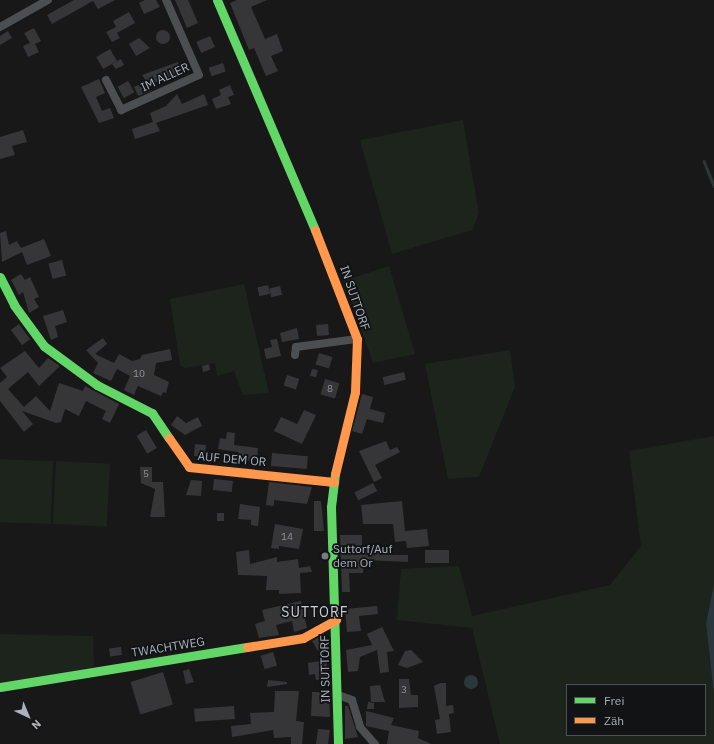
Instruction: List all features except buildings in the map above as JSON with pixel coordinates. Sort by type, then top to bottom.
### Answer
[{"type":"main road","name":"IN SUTTORF","points":[[217,0],[336,279],[357,339],[355,392],[334,482],[331,528],[336,620],[338,744]]},
{"type":"main road","name":"AUF DEM OR","points":[[0,277],[44,346],[98,385],[152,413],[188,467],[334,482]]},
{"type":"main road","name":"TWACHTWEG","points":[[0,687],[303,638],[336,620]]},
{"type":"street","points":[[0,27],[48,0]]},
{"type":"street","name":"IM ALLER","points":[[106,80],[121,110],[199,76],[166,0]]},
{"type":"street","points":[[295,355],[296,347],[357,339]]},
{"type":"street","points":[[338,695],[352,700],[360,727],[375,744]]},
{"type":"shaded area","points":[[463,120],[479,214],[472,230],[392,254],[360,140]]},
{"type":"shaded area","points":[[389,266],[415,354],[373,363],[344,281]]},
{"type":"shaded area","points":[[244,284],[269,393],[243,395],[234,371],[217,376],[215,363],[185,368],[180,365],[170,299]]},
{"type":"shaded area","points":[[510,350],[515,387],[479,477],[448,479],[425,364]]},
{"type":"shaded area","points":[[714,436],[714,584],[706,623],[714,696],[714,744],[500,744],[472,628],[397,620],[401,569],[459,566],[472,616],[610,585],[641,546],[629,451]]},
{"type":"shaded area","points":[[0,459],[53,461],[51,524],[0,522]]},
{"type":"shaded area","points":[[56,461],[110,464],[107,527],[53,524]]},
{"type":"shaded area","points":[[714,584],[714,696],[706,623]]},
{"type":"shaded area","points":[[0,634],[93,636],[94,667],[0,684]]},
{"type":"shaded area","points":[[468,675],[474,675],[478,679],[478,685],[474,689],[468,689],[464,685],[464,679]]},
{"type":"waterway","points":[[704,161],[714,186]]},
{"type":"traffic: fast","points":[[217,0],[315,230]]},
{"type":"traffic: fast","points":[[0,277],[14,305],[44,346],[97,385],[152,413],[169,438]]},
{"type":"traffic: fast","points":[[335,474],[331,507],[338,744]]},
{"type":"traffic: fast","points":[[0,687],[247,647]]},
{"type":"traffic: slow","points":[[315,230],[357,339],[355,392],[335,474]]},
{"type":"traffic: slow","points":[[169,438],[189,467],[334,482]]},
{"type":"traffic: slow","points":[[247,647],[303,638],[336,620]]},
{"type":"place","name":"Suttorf/Auf dem Or","points":[[325,556]]},
{"type":"district","name":"SUTTORF","points":[[315,612]]}]
